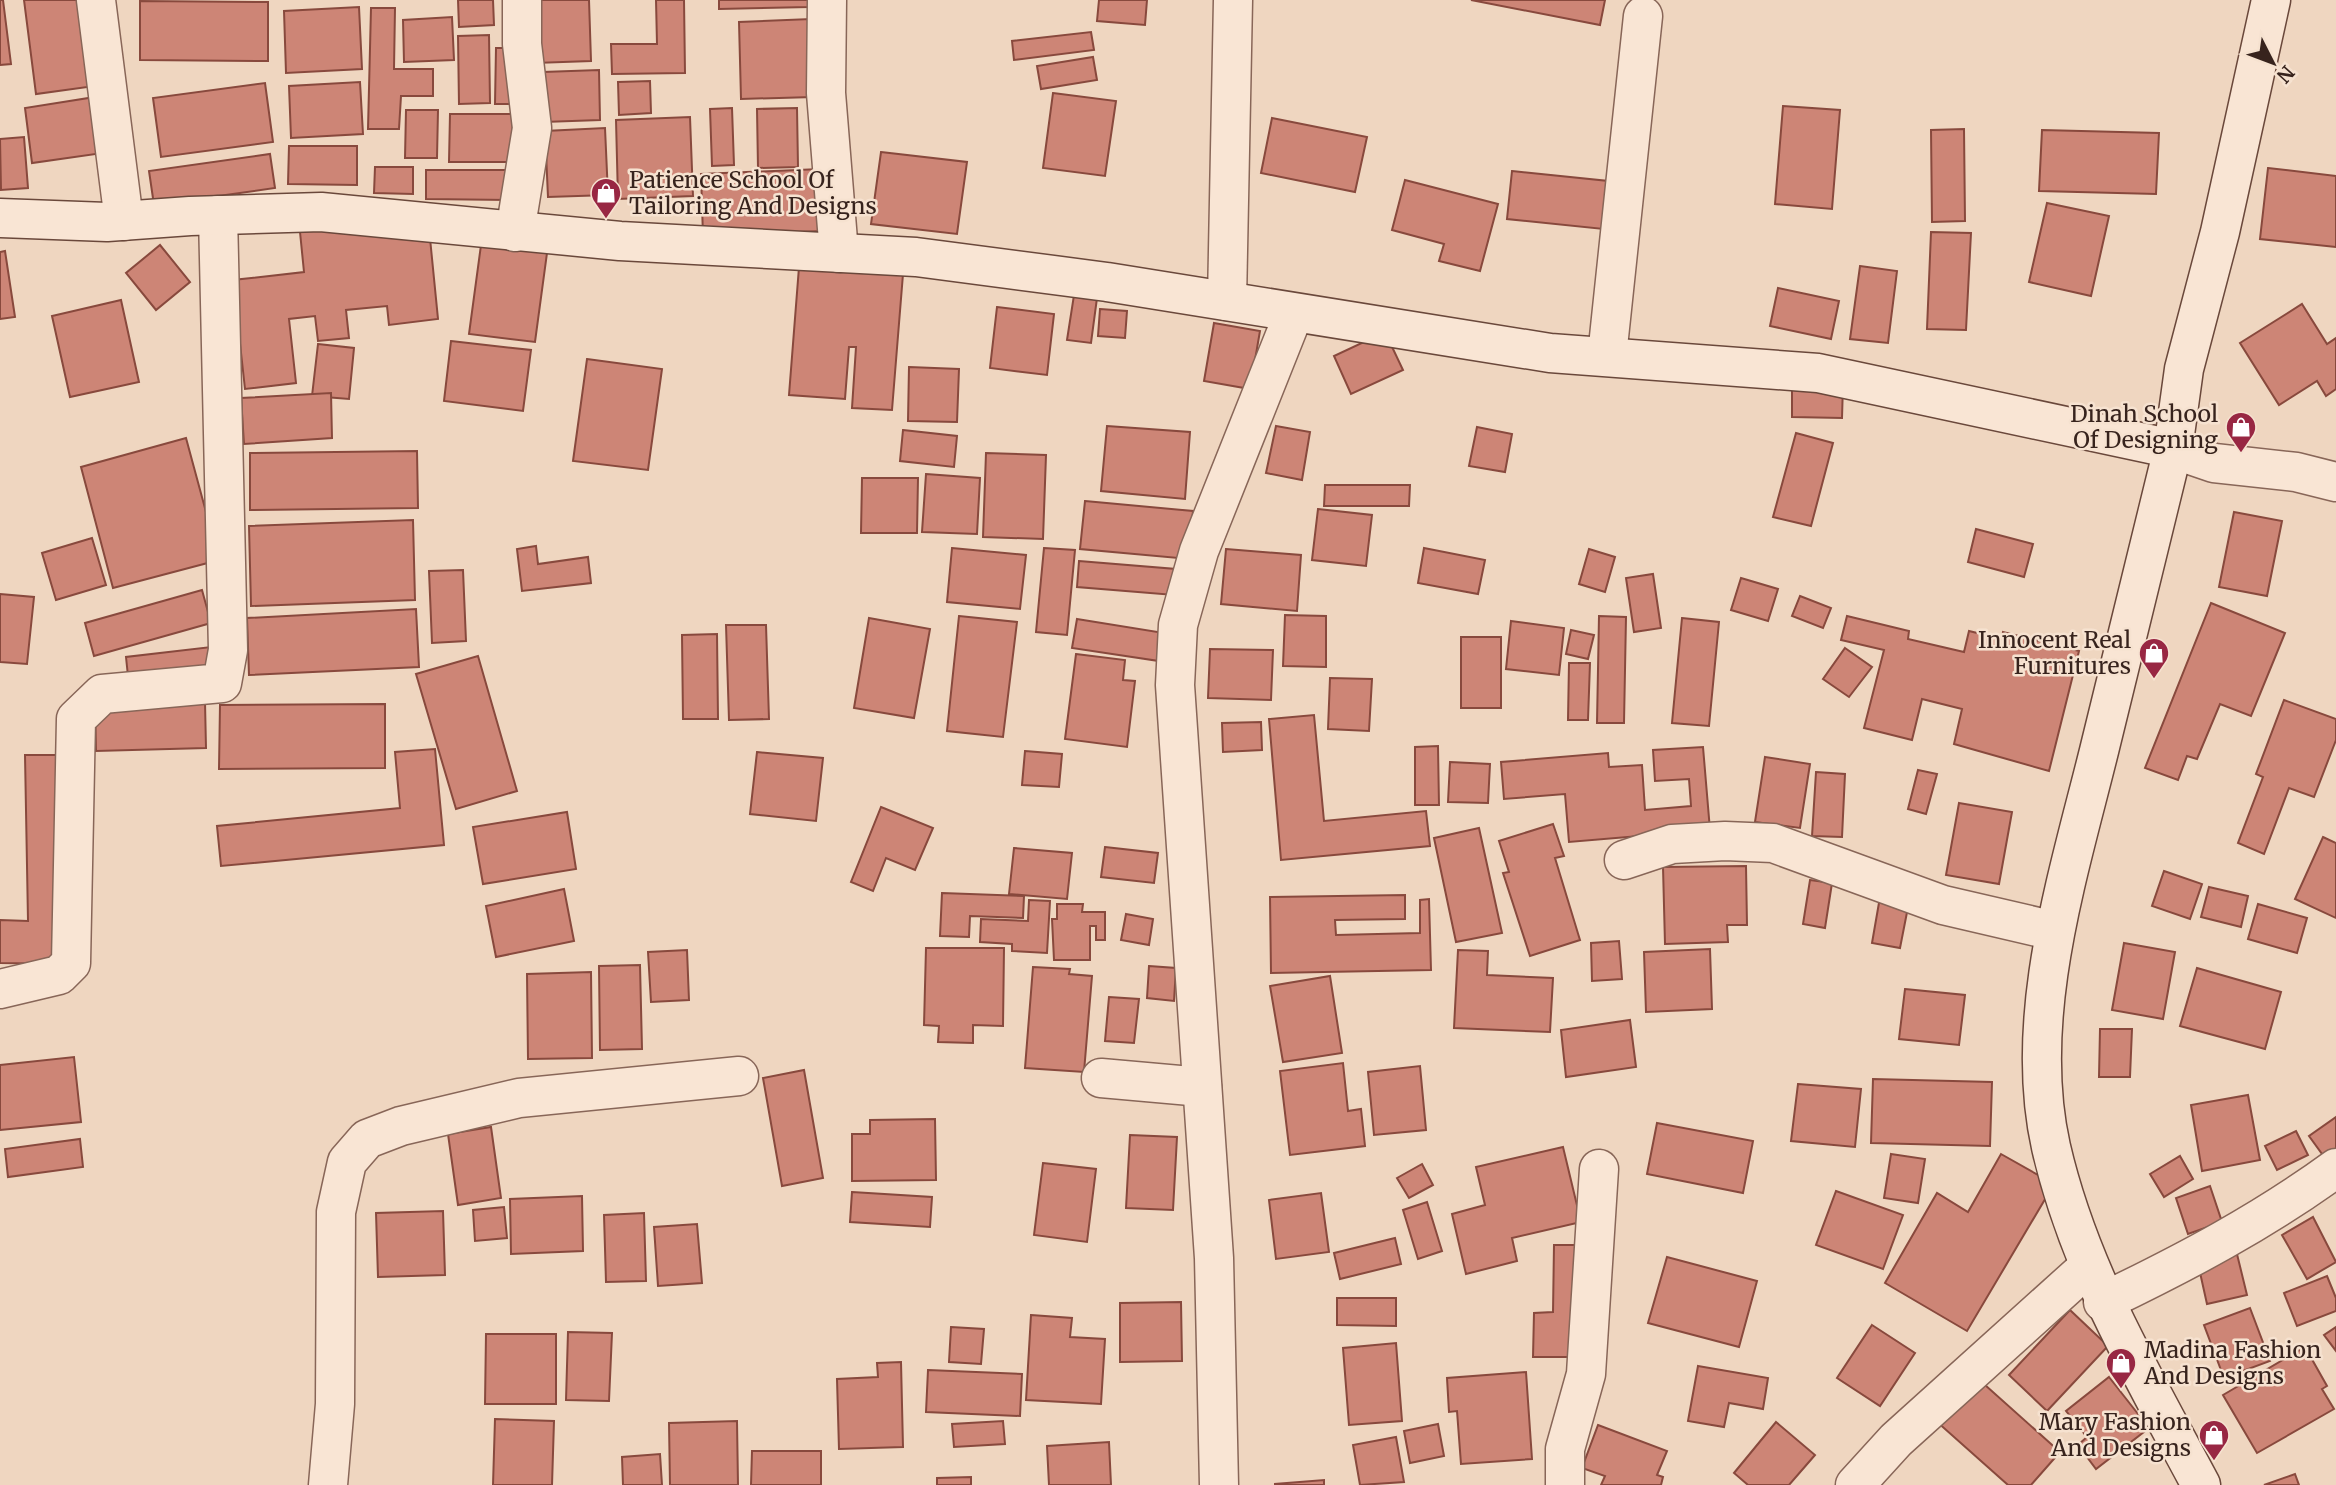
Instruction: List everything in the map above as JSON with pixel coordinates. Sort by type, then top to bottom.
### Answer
[{"type":"street","points":[[96,0],[124,221]]},
{"type":"street","points":[[515,232],[532,128],[522,44],[522,0]]},
{"type":"street","points":[[827,0],[826,93],[839,253]]},
{"type":"street","points":[[1227,301],[1233,0]]},
{"type":"street","points":[[2201,1485],[2103,1302],[2088,1267],[2051,1147],[2041,1060],[2054,931],[2173,449],[2184,369],[2220,232],[2272,0]]},
{"type":"street","points":[[1607,356],[1643,16]]},
{"type":"street","points":[[0,218],[124,221],[321,212],[620,242],[916,257],[1107,282],[1550,354],[1818,373],[2173,449],[2214,463],[2296,472],[2336,482]]},
{"type":"street","points":[[0,989],[59,975],[71,963],[76,719],[102,694],[222,683],[228,650],[218,215]]},
{"type":"street","points":[[1219,1485],[1214,1258],[1175,685],[1178,625],[1199,551],[1294,313]]},
{"type":"street","points":[[1624,860],[1672,844],[1725,841],[1773,843],[1943,905],[2054,931]]},
{"type":"street","points":[[328,1485],[335,1404],[336,1212],[347,1162],[367,1139],[401,1126],[519,1098],[739,1076]]},
{"type":"street","points":[[1101,1078],[1202,1087]]},
{"type":"street","points":[[1565,1485],[1565,1449],[1586,1374],[1599,1168]]},
{"type":"street","points":[[2103,1302],[2206,1253],[2294,1199],[2336,1168]]},
{"type":"street","points":[[1855,1485],[1895,1440],[2088,1267]]},
{"type":"building","points":[[0,0],[3,0],[11,64],[0,65]]},
{"type":"building","points":[[24,0],[84,0],[95,86],[36,94]]},
{"type":"building","points":[[458,0],[493,0],[494,25],[459,27]]},
{"type":"building","points":[[533,0],[589,0],[591,61],[535,63]]},
{"type":"building","points":[[656,0],[684,0],[685,73],[612,74],[611,44],[657,44]]},
{"type":"building","points":[[719,0],[809,0],[809,7],[719,9]]},
{"type":"building","points":[[1099,0],[1147,0],[1145,25],[1097,21]]},
{"type":"building","points":[[1471,0],[1605,0],[1600,25]]},
{"type":"building","points":[[140,1],[268,2],[268,61],[140,60]]},
{"type":"building","points":[[359,7],[362,69],[286,73],[284,11]]},
{"type":"building","points":[[371,8],[395,8],[394,69],[433,69],[433,96],[401,96],[399,129],[368,129]]},
{"type":"building","points":[[452,17],[454,60],[404,62],[403,20]]},
{"type":"building","points":[[811,19],[813,97],[741,99],[739,22]]},
{"type":"building","points":[[1091,32],[1094,50],[1014,60],[1012,41]]},
{"type":"building","points":[[489,35],[490,103],[459,104],[458,36]]},
{"type":"building","points":[[496,48],[513,48],[513,104],[495,104]]},
{"type":"building","points":[[1093,57],[1097,80],[1041,89],[1037,66]]},
{"type":"building","points":[[599,70],[600,120],[544,122],[543,72]]},
{"type":"building","points":[[650,81],[651,113],[619,115],[618,82]]},
{"type":"building","points":[[360,82],[363,134],[291,138],[289,86]]},
{"type":"building","points":[[265,83],[273,142],[161,157],[153,98]]},
{"type":"building","points":[[1053,93],[1116,101],[1105,176],[1043,168]]},
{"type":"building","points":[[95,97],[103,153],[32,163],[25,108]]},
{"type":"building","points":[[1783,106],[1840,110],[1832,209],[1775,204]]},
{"type":"building","points":[[732,108],[734,165],[712,166],[710,109]]},
{"type":"building","points":[[797,108],[798,167],[758,168],[757,109]]},
{"type":"building","points":[[406,110],[438,110],[437,158],[405,158]]},
{"type":"building","points":[[450,114],[513,114],[512,162],[449,162]]},
{"type":"building","points":[[690,117],[693,196],[618,199],[616,120]]},
{"type":"building","points":[[1272,118],[1367,137],[1355,192],[1261,173]]},
{"type":"building","points":[[605,128],[608,195],[548,197],[545,131]]},
{"type":"building","points":[[1964,129],[1965,221],[1932,222],[1931,130]]},
{"type":"building","points":[[2042,130],[2159,133],[2156,194],[2039,191]]},
{"type":"building","points":[[24,137],[28,188],[1,190],[0,139]]},
{"type":"building","points":[[289,146],[357,146],[357,185],[288,184]]},
{"type":"building","points":[[881,152],[967,162],[957,234],[871,224]]},
{"type":"building","points":[[270,154],[275,188],[154,205],[149,171]]},
{"type":"building","points":[[375,167],[413,167],[413,194],[374,193]]},
{"type":"building","points":[[2268,168],[2336,176],[2336,247],[2260,239]]},
{"type":"building","points":[[820,169],[822,231],[703,236],[701,174]]},
{"type":"building","points":[[426,170],[509,170],[509,200],[426,199]]},
{"type":"building","points":[[1512,171],[1618,182],[1613,230],[1507,219]]},
{"type":"building","points":[[1405,180],[1498,204],[1480,271],[1439,261],[1444,244],[1392,230]]},
{"type":"building","points":[[2047,203],[2109,216],[2091,296],[2029,282]]},
{"type":"building","points":[[428,218],[438,319],[389,325],[387,306],[346,310],[349,338],[318,341],[315,316],[289,319],[296,383],[245,389],[233,280],[304,272],[300,232]]},
{"type":"building","points":[[1931,232],[1971,233],[1966,330],[1927,329]]},
{"type":"building","points":[[160,245],[190,282],[156,310],[126,273]]},
{"type":"building","points":[[481,245],[547,253],[535,342],[469,334]]},
{"type":"building","points":[[5,251],[15,317],[0,319],[0,252]]},
{"type":"building","points":[[1860,266],[1897,271],[1888,343],[1850,339]]},
{"type":"building","points":[[799,267],[903,274],[892,410],[852,408],[856,347],[849,347],[845,399],[789,395]]},
{"type":"building","points":[[1778,288],[1839,301],[1831,339],[1770,326]]},
{"type":"building","points":[[1074,295],[1097,298],[1091,343],[1067,340]]},
{"type":"building","points":[[121,300],[139,382],[70,397],[52,316]]},
{"type":"building","points":[[2302,304],[2327,344],[2336,338],[2336,389],[2326,396],[2317,381],[2279,405],[2240,343]]},
{"type":"building","points":[[997,307],[1054,314],[1047,375],[990,368]]},
{"type":"building","points":[[1100,309],[1127,311],[1125,338],[1098,336]]},
{"type":"building","points":[[1214,323],[1260,331],[1250,389],[1204,381]]},
{"type":"building","points":[[1385,332],[1403,370],[1351,394],[1334,356]]},
{"type":"building","points":[[451,341],[531,350],[523,411],[444,401]]},
{"type":"building","points":[[318,344],[354,348],[349,399],[312,396]]},
{"type":"building","points":[[587,359],[662,369],[648,470],[573,461]]},
{"type":"building","points":[[909,367],[959,369],[957,422],[908,421]]},
{"type":"building","points":[[1792,383],[1843,384],[1842,418],[1792,417]]},
{"type":"building","points":[[331,393],[332,438],[244,444],[241,398]]},
{"type":"building","points":[[1107,426],[1190,432],[1185,499],[1101,491]]},
{"type":"building","points":[[1276,426],[1310,432],[1302,480],[1266,473]]},
{"type":"building","points":[[1477,427],[1512,434],[1505,472],[1469,466]]},
{"type":"building","points":[[903,430],[957,436],[954,467],[900,461]]},
{"type":"building","points":[[1796,433],[1833,443],[1811,526],[1773,517]]},
{"type":"building","points":[[186,438],[219,560],[113,588],[81,467]]},
{"type":"building","points":[[417,451],[418,508],[250,510],[250,453]]},
{"type":"building","points":[[986,453],[1046,455],[1043,539],[983,537]]},
{"type":"building","points":[[926,474],[980,478],[977,534],[922,532]]},
{"type":"building","points":[[862,478],[918,478],[917,533],[861,533]]},
{"type":"building","points":[[1325,485],[1410,485],[1409,506],[1324,506]]},
{"type":"building","points":[[1085,501],[1193,511],[1189,559],[1080,549]]},
{"type":"building","points":[[1318,509],[1372,515],[1366,566],[1312,560]]},
{"type":"building","points":[[2234,512],[2282,521],[2267,596],[2219,587]]},
{"type":"building","points":[[413,520],[415,600],[251,606],[249,526]]},
{"type":"building","points":[[1976,529],[2033,544],[2024,577],[1968,562]]},
{"type":"building","points":[[92,538],[106,585],[56,600],[42,553]]},
{"type":"building","points":[[536,546],[538,564],[588,557],[591,583],[522,591],[517,549]]},
{"type":"building","points":[[952,548],[1026,555],[1020,609],[947,602]]},
{"type":"building","points":[[1044,548],[1075,550],[1067,635],[1036,632]]},
{"type":"building","points":[[1424,548],[1485,560],[1478,594],[1418,583]]},
{"type":"building","points":[[1226,549],[1301,555],[1297,611],[1221,604]]},
{"type":"building","points":[[1589,549],[1615,557],[1605,592],[1579,584]]},
{"type":"building","points":[[1079,561],[1176,569],[1174,595],[1077,587]]},
{"type":"building","points":[[463,570],[466,641],[432,643],[429,571]]},
{"type":"building","points":[[1653,574],[1661,628],[1634,632],[1626,578]]},
{"type":"building","points":[[1741,578],[1778,589],[1768,621],[1731,610]]},
{"type":"building","points":[[202,590],[211,623],[94,656],[85,623]]},
{"type":"building","points":[[0,594],[34,597],[27,664],[0,662]]},
{"type":"building","points":[[1800,596],[1831,608],[1823,628],[1792,616]]},
{"type":"building","points":[[2211,603],[2285,633],[2251,716],[2220,704],[2197,759],[2187,756],[2178,780],[2145,768]]},
{"type":"building","points":[[416,609],[419,667],[249,675],[247,618]]},
{"type":"building","points":[[1285,615],[1326,616],[1326,667],[1283,666]]},
{"type":"building","points":[[959,616],[1017,622],[1003,737],[947,731]]},
{"type":"building","points":[[1599,616],[1626,617],[1624,723],[1597,723]]},
{"type":"building","points":[[1847,616],[1909,631],[1908,639],[1964,652],[1969,631],[2002,639],[2003,632],[2079,651],[2049,771],[1954,744],[1962,709],[1922,699],[1912,740],[1864,728],[1884,650],[1841,640]]},
{"type":"building","points":[[869,618],[930,629],[914,718],[854,708]]},
{"type":"building","points":[[1682,618],[1719,622],[1709,726],[1672,723]]},
{"type":"building","points":[[1077,619],[1164,633],[1159,661],[1072,648]]},
{"type":"building","points":[[1511,621],[1564,628],[1559,675],[1506,669]]},
{"type":"building","points":[[726,625],[766,625],[769,719],[729,720]]},
{"type":"building","points":[[1571,630],[1594,635],[1588,659],[1566,654]]},
{"type":"building","points":[[717,634],[718,719],[683,719],[682,635]]},
{"type":"building","points":[[1461,637],[1501,637],[1501,708],[1461,708]]},
{"type":"building","points":[[211,647],[215,676],[129,686],[126,657]]},
{"type":"building","points":[[1845,648],[1872,667],[1849,697],[1823,679]]},
{"type":"building","points":[[1210,649],[1273,650],[1271,700],[1208,698]]},
{"type":"building","points":[[1076,654],[1125,660],[1123,680],[1135,681],[1127,747],[1065,739]]},
{"type":"building","points":[[478,656],[517,791],[456,809],[416,674]]},
{"type":"building","points":[[1569,663],[1590,663],[1588,720],[1568,720]]},
{"type":"building","points":[[1330,678],[1372,679],[1369,731],[1328,729]]},
{"type":"building","points":[[2284,700],[2336,719],[2336,740],[2314,797],[2289,788],[2264,854],[2238,843],[2263,777],[2256,774]]},
{"type":"building","points":[[205,702],[206,748],[96,751],[95,706]]},
{"type":"building","points":[[385,704],[385,768],[219,769],[220,705]]},
{"type":"building","points":[[1314,715],[1324,821],[1426,811],[1430,846],[1281,860],[1269,719]]},
{"type":"building","points":[[1261,722],[1262,750],[1223,752],[1222,723]]},
{"type":"building","points":[[1438,746],[1439,805],[1415,805],[1415,747]]},
{"type":"building","points":[[1703,747],[1710,830],[1569,842],[1565,794],[1504,799],[1501,762],[1608,753],[1609,767],[1642,765],[1645,810],[1691,806],[1689,779],[1655,781],[1653,750]]},
{"type":"building","points":[[435,749],[444,845],[221,866],[217,826],[400,808],[395,752]]},
{"type":"building","points":[[1025,751],[1062,754],[1059,787],[1022,785]]},
{"type":"building","points":[[757,752],[823,758],[816,821],[750,814]]},
{"type":"building","points":[[25,755],[64,755],[62,964],[0,963],[0,920],[28,921]]},
{"type":"building","points":[[1765,757],[1810,764],[1800,828],[1755,822]]},
{"type":"building","points":[[1450,762],[1490,764],[1488,803],[1448,802]]},
{"type":"building","points":[[1918,770],[1937,774],[1926,814],[1908,809]]},
{"type":"building","points":[[1816,772],[1845,774],[1842,837],[1812,836]]},
{"type":"building","points":[[1959,803],[2012,812],[1999,884],[1946,875]]},
{"type":"building","points":[[881,807],[933,828],[915,870],[886,858],[873,891],[851,882]]},
{"type":"building","points":[[567,812],[576,869],[483,884],[473,827]]},
{"type":"building","points":[[1553,824],[1564,856],[1555,858],[1580,940],[1530,956],[1503,873],[1509,872],[1499,841]]},
{"type":"building","points":[[1479,828],[1502,933],[1456,942],[1434,838]]},
{"type":"building","points":[[2323,837],[2336,843],[2336,918],[2295,899]]},
{"type":"building","points":[[1105,847],[1158,853],[1154,883],[1101,877]]},
{"type":"building","points":[[1014,848],[1072,853],[1067,899],[1009,894]]},
{"type":"building","points":[[1746,866],[1747,925],[1727,925],[1728,942],[1665,944],[1663,867]]},
{"type":"building","points":[[2164,871],[2202,884],[2190,919],[2152,906]]},
{"type":"building","points":[[1810,880],[1832,883],[1825,928],[1803,924]]},
{"type":"building","points":[[2209,887],[2248,896],[2241,927],[2201,917]]},
{"type":"building","points":[[564,889],[574,941],[496,957],[486,906]]},
{"type":"building","points":[[942,893],[1024,896],[1023,918],[970,916],[969,937],[940,936]]},
{"type":"building","points":[[1405,895],[1405,919],[1335,920],[1336,935],[1420,933],[1420,900],[1429,899],[1431,970],[1271,973],[1270,897]]},
{"type":"building","points":[[1880,897],[1909,902],[1900,948],[1872,943]]},
{"type":"building","points":[[1029,900],[1050,901],[1047,953],[1012,951],[1012,944],[980,942],[981,919],[1028,921]]},
{"type":"building","points":[[1057,904],[1083,904],[1082,912],[1105,912],[1105,940],[1096,940],[1096,926],[1090,926],[1090,960],[1054,960],[1052,919],[1057,919]]},
{"type":"building","points":[[2258,904],[2307,918],[2297,953],[2248,939]]},
{"type":"building","points":[[1126,914],[1153,919],[1149,945],[1121,940]]},
{"type":"building","points":[[1619,941],[1622,979],[1592,981],[1591,943]]},
{"type":"building","points":[[2124,943],[2175,952],[2163,1019],[2112,1010]]},
{"type":"building","points":[[926,948],[1004,948],[1003,1026],[973,1025],[973,1043],[938,1042],[939,1026],[924,1025]]},
{"type":"building","points":[[1710,949],[1712,1009],[1646,1012],[1644,952]]},
{"type":"building","points":[[687,950],[689,1000],[651,1002],[648,952]]},
{"type":"building","points":[[1458,950],[1488,951],[1487,975],[1553,978],[1550,1032],[1454,1028]]},
{"type":"building","points":[[640,965],[642,1049],[600,1050],[599,966]]},
{"type":"building","points":[[1149,966],[1176,968],[1174,1001],[1147,998]]},
{"type":"building","points":[[1033,967],[1070,969],[1069,974],[1092,976],[1084,1072],[1025,1068]]},
{"type":"building","points":[[2197,968],[2281,992],[2265,1049],[2180,1026]]},
{"type":"building","points":[[591,972],[592,1058],[528,1059],[527,974]]},
{"type":"building","points":[[1330,976],[1342,1053],[1283,1062],[1270,986]]},
{"type":"building","points":[[1905,989],[1965,995],[1959,1045],[1899,1039]]},
{"type":"building","points":[[1109,997],[1139,999],[1134,1043],[1105,1041]]},
{"type":"building","points":[[1630,1020],[1636,1067],[1566,1077],[1561,1030]]},
{"type":"building","points":[[2100,1029],[2132,1029],[2130,1077],[2099,1077]]},
{"type":"building","points":[[74,1057],[81,1122],[0,1130],[0,1065]]},
{"type":"building","points":[[1343,1063],[1348,1111],[1361,1109],[1365,1146],[1290,1155],[1280,1071]]},
{"type":"building","points":[[1420,1066],[1426,1130],[1374,1135],[1368,1072]]},
{"type":"building","points":[[804,1070],[823,1178],[782,1186],[763,1078]]},
{"type":"building","points":[[1873,1079],[1992,1082],[1990,1146],[1871,1143]]},
{"type":"building","points":[[1798,1084],[1861,1089],[1855,1147],[1791,1141]]},
{"type":"building","points":[[2248,1095],[2260,1160],[2202,1171],[2191,1105]]},
{"type":"building","points":[[2336,1117],[2336,1150],[2325,1158],[2309,1136]]},
{"type":"building","points":[[935,1119],[936,1180],[852,1181],[852,1134],[870,1134],[870,1120]]},
{"type":"building","points":[[1657,1123],[1753,1141],[1743,1193],[1647,1174]]},
{"type":"building","points":[[491,1127],[501,1198],[458,1205],[448,1134]]},
{"type":"building","points":[[2296,1131],[2308,1155],[2277,1170],[2265,1146]]},
{"type":"building","points":[[1130,1135],[1177,1137],[1173,1210],[1126,1208]]},
{"type":"building","points":[[80,1139],[83,1167],[8,1177],[5,1149]]},
{"type":"building","points":[[1563,1147],[1581,1222],[1512,1238],[1517,1261],[1466,1274],[1452,1214],[1485,1205],[1476,1167]]},
{"type":"building","points":[[1891,1154],[1925,1159],[1918,1203],[1884,1198]]},
{"type":"building","points":[[2001,1154],[2054,1184],[1967,1331],[1885,1283],[1937,1193],[1968,1212]]},
{"type":"building","points":[[2180,1156],[2193,1179],[2164,1197],[2150,1174]]},
{"type":"building","points":[[1043,1163],[1096,1169],[1087,1242],[1034,1235]]},
{"type":"building","points":[[1422,1164],[1433,1185],[1409,1198],[1397,1178]]},
{"type":"building","points":[[2210,1186],[2222,1222],[2188,1234],[2176,1198]]},
{"type":"building","points":[[1836,1191],[1903,1215],[1883,1269],[1816,1245]]},
{"type":"building","points":[[852,1192],[932,1197],[930,1227],[850,1222]]},
{"type":"building","points":[[1321,1193],[1329,1252],[1276,1259],[1269,1200]]},
{"type":"building","points":[[582,1196],[583,1251],[511,1254],[510,1199]]},
{"type":"building","points":[[1427,1202],[1442,1251],[1418,1259],[1403,1210]]},
{"type":"building","points":[[504,1207],[507,1238],[475,1241],[473,1210]]},
{"type":"building","points":[[443,1211],[445,1275],[378,1277],[376,1213]]},
{"type":"building","points":[[644,1213],[646,1281],[606,1282],[604,1215]]},
{"type":"building","points":[[2313,1217],[2336,1262],[2307,1279],[2282,1235]]},
{"type":"building","points":[[697,1224],[702,1283],[658,1286],[654,1227]]},
{"type":"building","points":[[1395,1238],[1401,1264],[1340,1279],[1334,1253]]},
{"type":"building","points":[[1554,1245],[1587,1245],[1586,1357],[1533,1357],[1534,1313],[1553,1312]]},
{"type":"building","points":[[2236,1250],[2247,1295],[2207,1304],[2197,1259]]},
{"type":"building","points":[[1667,1257],[1757,1281],[1739,1347],[1648,1323]]},
{"type":"building","points":[[2327,1276],[2336,1298],[2336,1311],[2297,1326],[2284,1293]]},
{"type":"building","points":[[1337,1298],[1396,1298],[1396,1326],[1337,1325]]},
{"type":"building","points":[[1181,1302],[1182,1361],[1120,1362],[1120,1303]]},
{"type":"building","points":[[2250,1308],[2270,1361],[2224,1378],[2204,1325]]},
{"type":"building","points":[[2070,1310],[2108,1346],[2047,1411],[2009,1375]]},
{"type":"building","points":[[1031,1315],[1072,1318],[1070,1337],[1105,1339],[1101,1404],[1026,1400]]},
{"type":"building","points":[[1872,1325],[1915,1353],[1880,1406],[1837,1378]]},
{"type":"building","points":[[951,1327],[984,1329],[981,1364],[949,1362]]},
{"type":"building","points":[[2336,1327],[2336,1351],[2324,1335]]},
{"type":"building","points":[[568,1332],[612,1333],[609,1401],[566,1400]]},
{"type":"building","points":[[486,1334],[556,1334],[556,1404],[485,1404]]},
{"type":"building","points":[[1396,1343],[1402,1421],[1349,1425],[1343,1348]]},
{"type":"building","points":[[2305,1347],[2327,1386],[2322,1389],[2334,1409],[2257,1453],[2223,1395]]},
{"type":"building","points":[[901,1362],[903,1447],[839,1449],[837,1379],[878,1377],[877,1363]]},
{"type":"building","points":[[1698,1366],[1768,1378],[1763,1409],[1729,1403],[1724,1427],[1688,1421]]},
{"type":"building","points":[[928,1370],[1022,1374],[1020,1416],[926,1412]]},
{"type":"building","points":[[1526,1372],[1532,1459],[1461,1464],[1457,1411],[1449,1412],[1447,1378]]},
{"type":"building","points":[[1975,1376],[2060,1452],[2031,1485],[2008,1485],[1936,1421]]},
{"type":"building","points":[[2109,1377],[2149,1428],[2096,1469],[2078,1445],[2087,1437],[2066,1411]]},
{"type":"building","points":[[495,1419],[554,1421],[552,1485],[493,1485]]},
{"type":"building","points":[[737,1421],[738,1485],[670,1485],[669,1423]]},
{"type":"building","points":[[1003,1421],[1005,1444],[954,1447],[952,1424]]},
{"type":"building","points":[[1776,1422],[1815,1455],[1789,1485],[1748,1485],[1734,1473]]},
{"type":"building","points":[[1438,1424],[1444,1456],[1410,1463],[1404,1431]]},
{"type":"building","points":[[1598,1425],[1667,1451],[1657,1475],[1663,1477],[1661,1485],[1601,1485],[1605,1476],[1582,1468]]},
{"type":"building","points":[[1396,1437],[1404,1482],[1360,1485],[1353,1445]]},
{"type":"building","points":[[1109,1442],[1111,1485],[1049,1485],[1047,1446]]},
{"type":"building","points":[[752,1451],[821,1451],[821,1485],[751,1485]]},
{"type":"building","points":[[660,1454],[662,1485],[623,1485],[622,1457]]},
{"type":"building","points":[[2295,1474],[2299,1485],[2264,1485]]},
{"type":"building","points":[[971,1477],[971,1485],[937,1485],[937,1478]]},
{"type":"building","points":[[1324,1480],[1324,1485],[1275,1485],[1275,1484]]},
{"type":"place","name":"Patience School Of Tailoring And Designs","points":[[606,220]]},
{"type":"place","name":"Dinah School Of Designing","points":[[2241,454]]},
{"type":"place","name":"Innocent Real Furnitures","points":[[2154,680]]},
{"type":"place","name":"Madina Fashion And Designs","points":[[2121,1390]]},
{"type":"place","name":"Mary Fashion And Designs","points":[[2214,1462]]}]
